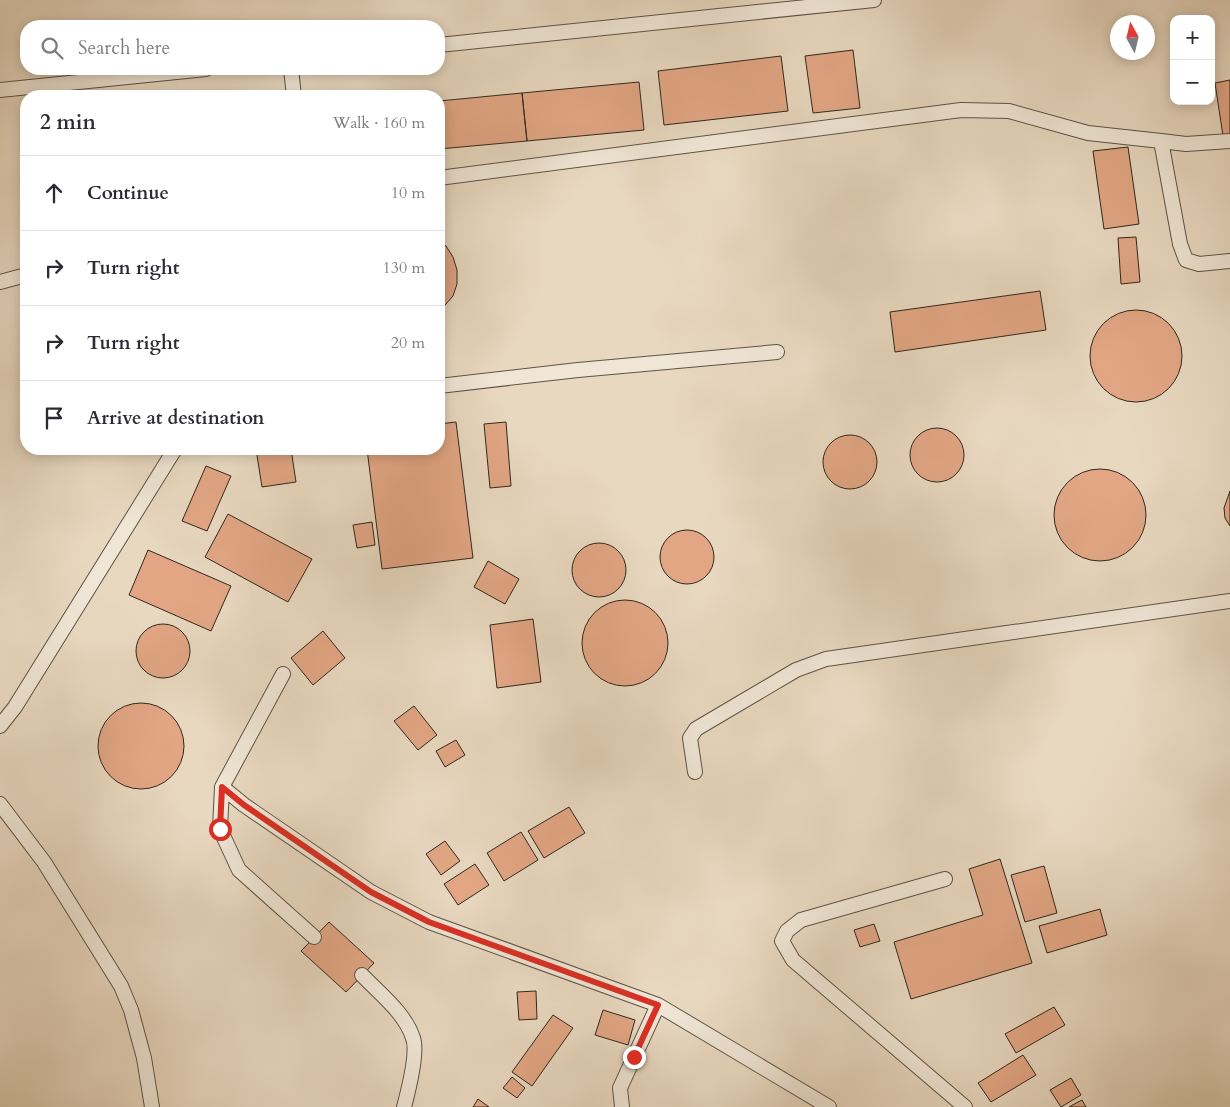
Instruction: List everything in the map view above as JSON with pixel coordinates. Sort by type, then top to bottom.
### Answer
[{"type":"lane","points":[[445,44],[874,0]]},
{"type":"lane","points":[[57,90],[163,75]]},
{"type":"lane","points":[[292,75],[293,90]]},
{"type":"lane","points":[[0,90],[20,90]]},
{"type":"lane","points":[[445,177],[961,110],[1009,111],[1088,133],[1186,144],[1230,141]]},
{"type":"lane","points":[[1162,141],[1180,244],[1186,260],[1199,264],[1230,261]]},
{"type":"lane","points":[[0,282],[20,277]]},
{"type":"lane","points":[[445,385],[578,370],[777,352]]},
{"type":"lane","points":[[0,726],[15,707],[170,455]]},
{"type":"lane","points":[[695,772],[690,738],[696,728],[796,670],[826,659],[1230,601]]},
{"type":"lane","points":[[283,674],[222,787],[220,829],[239,870],[314,937]]},
{"type":"lane","points":[[222,787],[244,805],[371,892],[429,922],[658,1005],[829,1107]]},
{"type":"lane","points":[[0,804],[44,862],[121,986],[131,1010],[144,1058],[152,1107]]},
{"type":"lane","points":[[945,879],[801,920],[787,931],[782,941],[793,960],[965,1107]]},
{"type":"lane","points":[[362,976],[400,1014],[414,1040],[411,1081],[404,1107]]},
{"type":"lane","points":[[622,1107],[620,1088],[658,1005]]},
{"type":"building","points":[[853,50],[860,108],[813,113],[805,56]]},
{"type":"building","points":[[781,56],[788,111],[664,125],[658,71]]},
{"type":"building","points":[[1230,80],[1230,135],[1223,136],[1215,83]]},
{"type":"building","points":[[639,82],[644,130],[527,141],[522,93]]},
{"type":"building","points":[[522,93],[527,141],[445,148],[445,100]]},
{"type":"building","points":[[1128,147],[1139,224],[1104,229],[1093,151]]},
{"type":"building","points":[[1136,237],[1140,282],[1121,284],[1118,238]]},
{"type":"building","points":[[445,245],[453,257],[457,270],[457,284],[453,296],[445,305]]},
{"type":"building","points":[[1040,291],[1046,330],[895,352],[890,312]]},
{"type":"building","points":[[1136,310],[1154,314],[1168,324],[1178,338],[1182,356],[1178,374],[1168,388],[1154,398],[1136,402],[1118,398],[1104,388],[1094,374],[1090,356],[1094,338],[1104,324],[1118,314]]},
{"type":"building","points":[[456,422],[473,558],[382,569],[368,455],[445,455],[445,423]]},
{"type":"building","points":[[506,422],[511,486],[490,488],[484,424]]},
{"type":"building","points":[[932,428],[942,428],[952,432],[960,440],[964,455],[960,470],[952,478],[942,482],[932,482],[922,478],[914,470],[910,460],[910,450],[914,440],[922,432]]},
{"type":"building","points":[[845,435],[855,435],[865,439],[873,447],[877,462],[873,477],[865,485],[855,489],[845,489],[835,485],[827,477],[823,467],[823,457],[827,447],[835,439]]},
{"type":"building","points":[[257,455],[292,455],[296,482],[262,487]]},
{"type":"building","points":[[206,466],[231,476],[207,531],[182,521]]},
{"type":"building","points":[[1100,469],[1118,473],[1132,483],[1142,497],[1146,515],[1142,533],[1132,547],[1118,557],[1100,561],[1082,557],[1068,547],[1058,533],[1054,515],[1058,497],[1068,483],[1082,473]]},
{"type":"building","points":[[1230,491],[1230,526],[1225,518],[1224,508]]},
{"type":"building","points":[[228,514],[312,559],[288,602],[205,557]]},
{"type":"building","points":[[372,522],[375,545],[357,548],[353,525]]},
{"type":"building","points":[[682,530],[692,530],[702,534],[710,542],[714,557],[710,572],[702,580],[692,584],[682,584],[672,580],[664,572],[660,562],[660,552],[664,542],[672,534]]},
{"type":"building","points":[[594,543],[604,543],[614,547],[622,555],[626,570],[622,585],[614,593],[604,597],[594,597],[584,593],[576,585],[572,575],[572,565],[576,555],[584,547]]},
{"type":"building","points":[[148,550],[231,586],[211,631],[129,595]]},
{"type":"building","points":[[488,561],[519,579],[505,604],[474,587]]},
{"type":"building","points":[[625,600],[641,603],[649,607],[661,619],[665,627],[668,643],[665,659],[661,667],[649,679],[641,683],[625,686],[609,683],[601,679],[589,667],[585,659],[582,643],[585,627],[589,619],[601,607],[609,603]]},
{"type":"building","points":[[533,619],[541,682],[497,688],[490,625]]},
{"type":"building","points":[[158,624],[168,624],[178,628],[186,636],[190,651],[186,666],[178,674],[168,678],[158,678],[148,674],[140,666],[136,656],[136,646],[140,636],[148,628]]},
{"type":"building","points":[[323,631],[345,658],[313,685],[291,658]]},
{"type":"building","points":[[141,703],[157,706],[165,710],[177,722],[181,730],[184,746],[181,762],[177,770],[165,782],[157,786],[141,789],[125,786],[117,782],[105,770],[101,762],[98,746],[101,730],[105,722],[117,710],[125,706]]},
{"type":"building","points":[[414,706],[437,735],[418,750],[394,721]]},
{"type":"building","points":[[456,740],[465,755],[445,767],[436,751]]},
{"type":"building","points":[[569,807],[585,833],[544,858],[528,831]]},
{"type":"building","points":[[521,832],[538,860],[504,881],[487,853]]},
{"type":"building","points":[[445,841],[460,861],[441,875],[426,854]]},
{"type":"building","points":[[1000,859],[1032,963],[911,999],[894,942],[983,915],[969,869]]},
{"type":"building","points":[[475,864],[489,885],[458,905],[444,884]]},
{"type":"building","points":[[1044,866],[1057,913],[1025,922],[1011,875]]},
{"type":"building","points":[[1100,909],[1107,935],[1047,953],[1039,926]]},
{"type":"building","points":[[329,922],[374,963],[346,992],[301,951]]},
{"type":"building","points":[[874,924],[880,941],[860,947],[854,930]]},
{"type":"building","points":[[536,991],[537,1019],[519,1020],[517,992]]},
{"type":"building","points":[[1054,1007],[1065,1025],[1016,1053],[1005,1034]]},
{"type":"building","points":[[603,1010],[635,1020],[628,1045],[595,1035]]},
{"type":"building","points":[[553,1015],[573,1028],[532,1086],[512,1072]]},
{"type":"building","points":[[1023,1055],[1036,1075],[991,1102],[978,1083]]},
{"type":"building","points":[[512,1077],[525,1088],[517,1098],[503,1088]]},
{"type":"building","points":[[1071,1078],[1081,1095],[1061,1107],[1050,1090]]},
{"type":"building","points":[[478,1099],[489,1107],[473,1107]]},
{"type":"building","points":[[1082,1100],[1086,1107],[1069,1107]]},
{"type":"route","points":[[220,829],[222,787],[244,805],[371,892],[429,922],[658,1005],[634,1057]]}]
